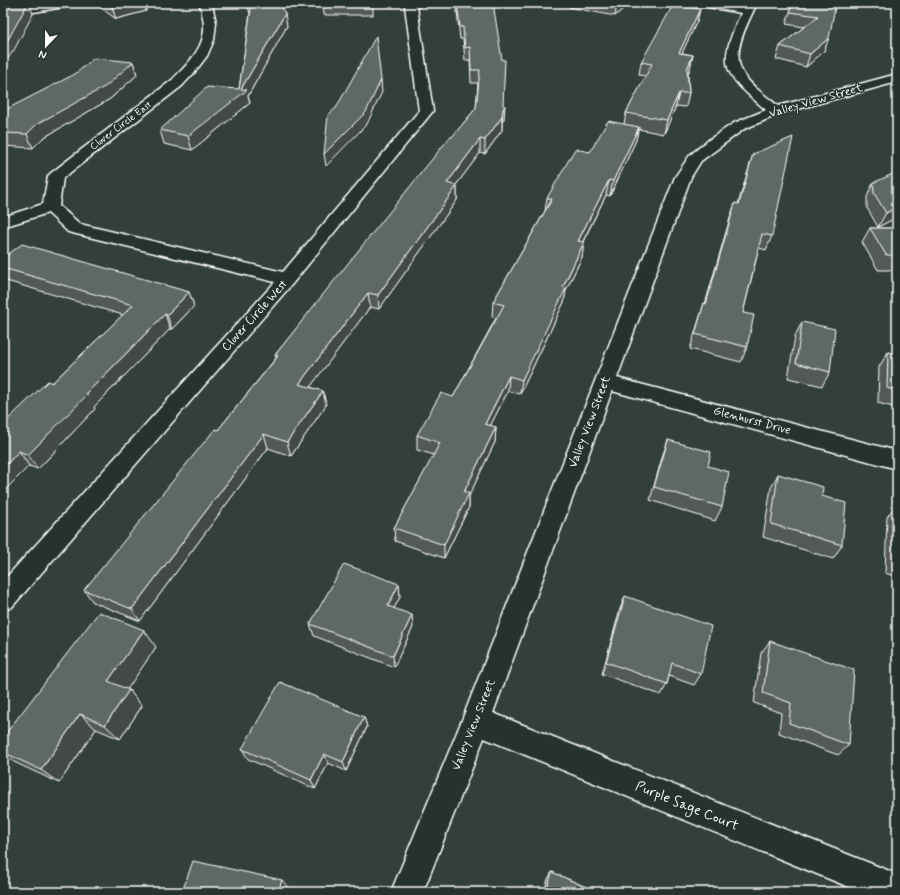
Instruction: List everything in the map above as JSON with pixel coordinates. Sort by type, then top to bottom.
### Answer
[{"type":"street","points":[[3,14],[73,3]]},
{"type":"street","name":"Clover Circle East","points":[[51,207],[56,176],[177,83],[192,68],[208,44],[210,23],[206,4],[204,3]]},
{"type":"street","name":"Clover Circle West","points":[[3,599],[287,279],[426,111],[411,6],[416,3]]},
{"type":"street","points":[[703,3],[749,7],[731,56],[734,69],[741,80],[776,111]]},
{"type":"street","name":"Valley View Street","points":[[407,892],[476,721],[683,178],[695,158],[739,126],[776,111],[897,78]]},
{"type":"street","points":[[3,222],[51,207],[74,228],[287,279]]},
{"type":"street","name":"Glenhurst Drive","points":[[606,382],[897,460]]},
{"type":"street","name":"Purple Sage Court","points":[[476,721],[897,890]]},
{"type":"building","points":[[28,3],[9,38],[3,45],[3,5]]},
{"type":"building","points":[[107,3],[126,3],[112,7]]},
{"type":"building","points":[[249,3],[278,3],[282,7],[285,14],[241,89],[247,90],[188,136],[160,130],[207,87],[239,89],[251,8]]},
{"type":"building","points":[[457,3],[493,3],[502,60],[505,60],[503,105],[505,106],[502,117],[485,140],[480,139],[447,183],[457,186],[378,295],[368,293],[299,384],[323,391],[287,442],[264,434],[132,609],[84,590],[215,429],[218,430],[278,356],[275,355],[325,292],[450,137],[452,137],[476,108],[480,70],[471,70],[470,47],[465,48],[463,27],[460,27]]},
{"type":"building","points":[[793,3],[830,3],[830,6],[833,3],[836,3],[829,38],[810,54],[780,46],[818,16],[790,12]]},
{"type":"building","points":[[673,5],[700,9],[679,53],[693,55],[687,69],[689,93],[679,93],[667,120],[626,113],[652,64],[641,62]]},
{"type":"building","points":[[376,36],[381,80],[366,112],[324,154],[328,115],[336,108]]},
{"type":"building","points":[[94,58],[133,62],[106,86],[37,124],[27,134],[3,133],[3,111],[75,74]]},
{"type":"building","points":[[608,121],[639,127],[613,181],[609,180],[578,241],[584,242],[563,287],[566,288],[522,380],[509,376],[485,424],[496,427],[464,492],[469,493],[444,545],[394,528],[440,443],[417,435],[441,393],[453,397],[504,305],[493,302],[552,199],[547,198],[575,149],[590,152]]},
{"type":"building","points":[[793,137],[772,236],[762,234],[743,313],[754,315],[747,347],[695,334],[704,303],[706,304],[735,203],[739,204],[753,154]]},
{"type":"building","points":[[897,172],[897,207],[886,213],[874,193],[873,183]]},
{"type":"building","points":[[870,228],[897,228],[897,255],[886,255]]},
{"type":"building","points":[[22,244],[189,292],[167,315],[165,314],[28,455],[19,451],[3,468],[3,424],[48,381],[52,383],[133,305],[3,268],[3,258]]},
{"type":"building","points":[[802,322],[835,329],[830,372],[796,363]]},
{"type":"building","points":[[888,352],[897,355],[897,391],[887,388]]},
{"type":"building","points":[[668,440],[711,452],[708,466],[729,472],[722,507],[654,487]]},
{"type":"building","points":[[778,474],[823,487],[822,496],[846,503],[842,545],[771,524]]},
{"type":"building","points":[[897,512],[897,561],[896,560]]},
{"type":"building","points":[[344,564],[399,584],[388,606],[412,615],[393,656],[310,624]]},
{"type":"building","points":[[625,596],[711,626],[701,674],[672,663],[667,684],[606,662]]},
{"type":"building","points":[[99,612],[144,630],[108,681],[129,690],[105,725],[80,714],[41,770],[3,752],[3,737]]},
{"type":"building","points":[[770,641],[854,670],[849,745],[789,723],[791,703],[763,693]]},
{"type":"building","points":[[280,682],[364,717],[343,762],[324,754],[311,780],[242,749]]},
{"type":"building","points":[[193,861],[282,880],[278,892],[182,892]]},
{"type":"building","points":[[552,872],[597,892],[546,892]]}]
